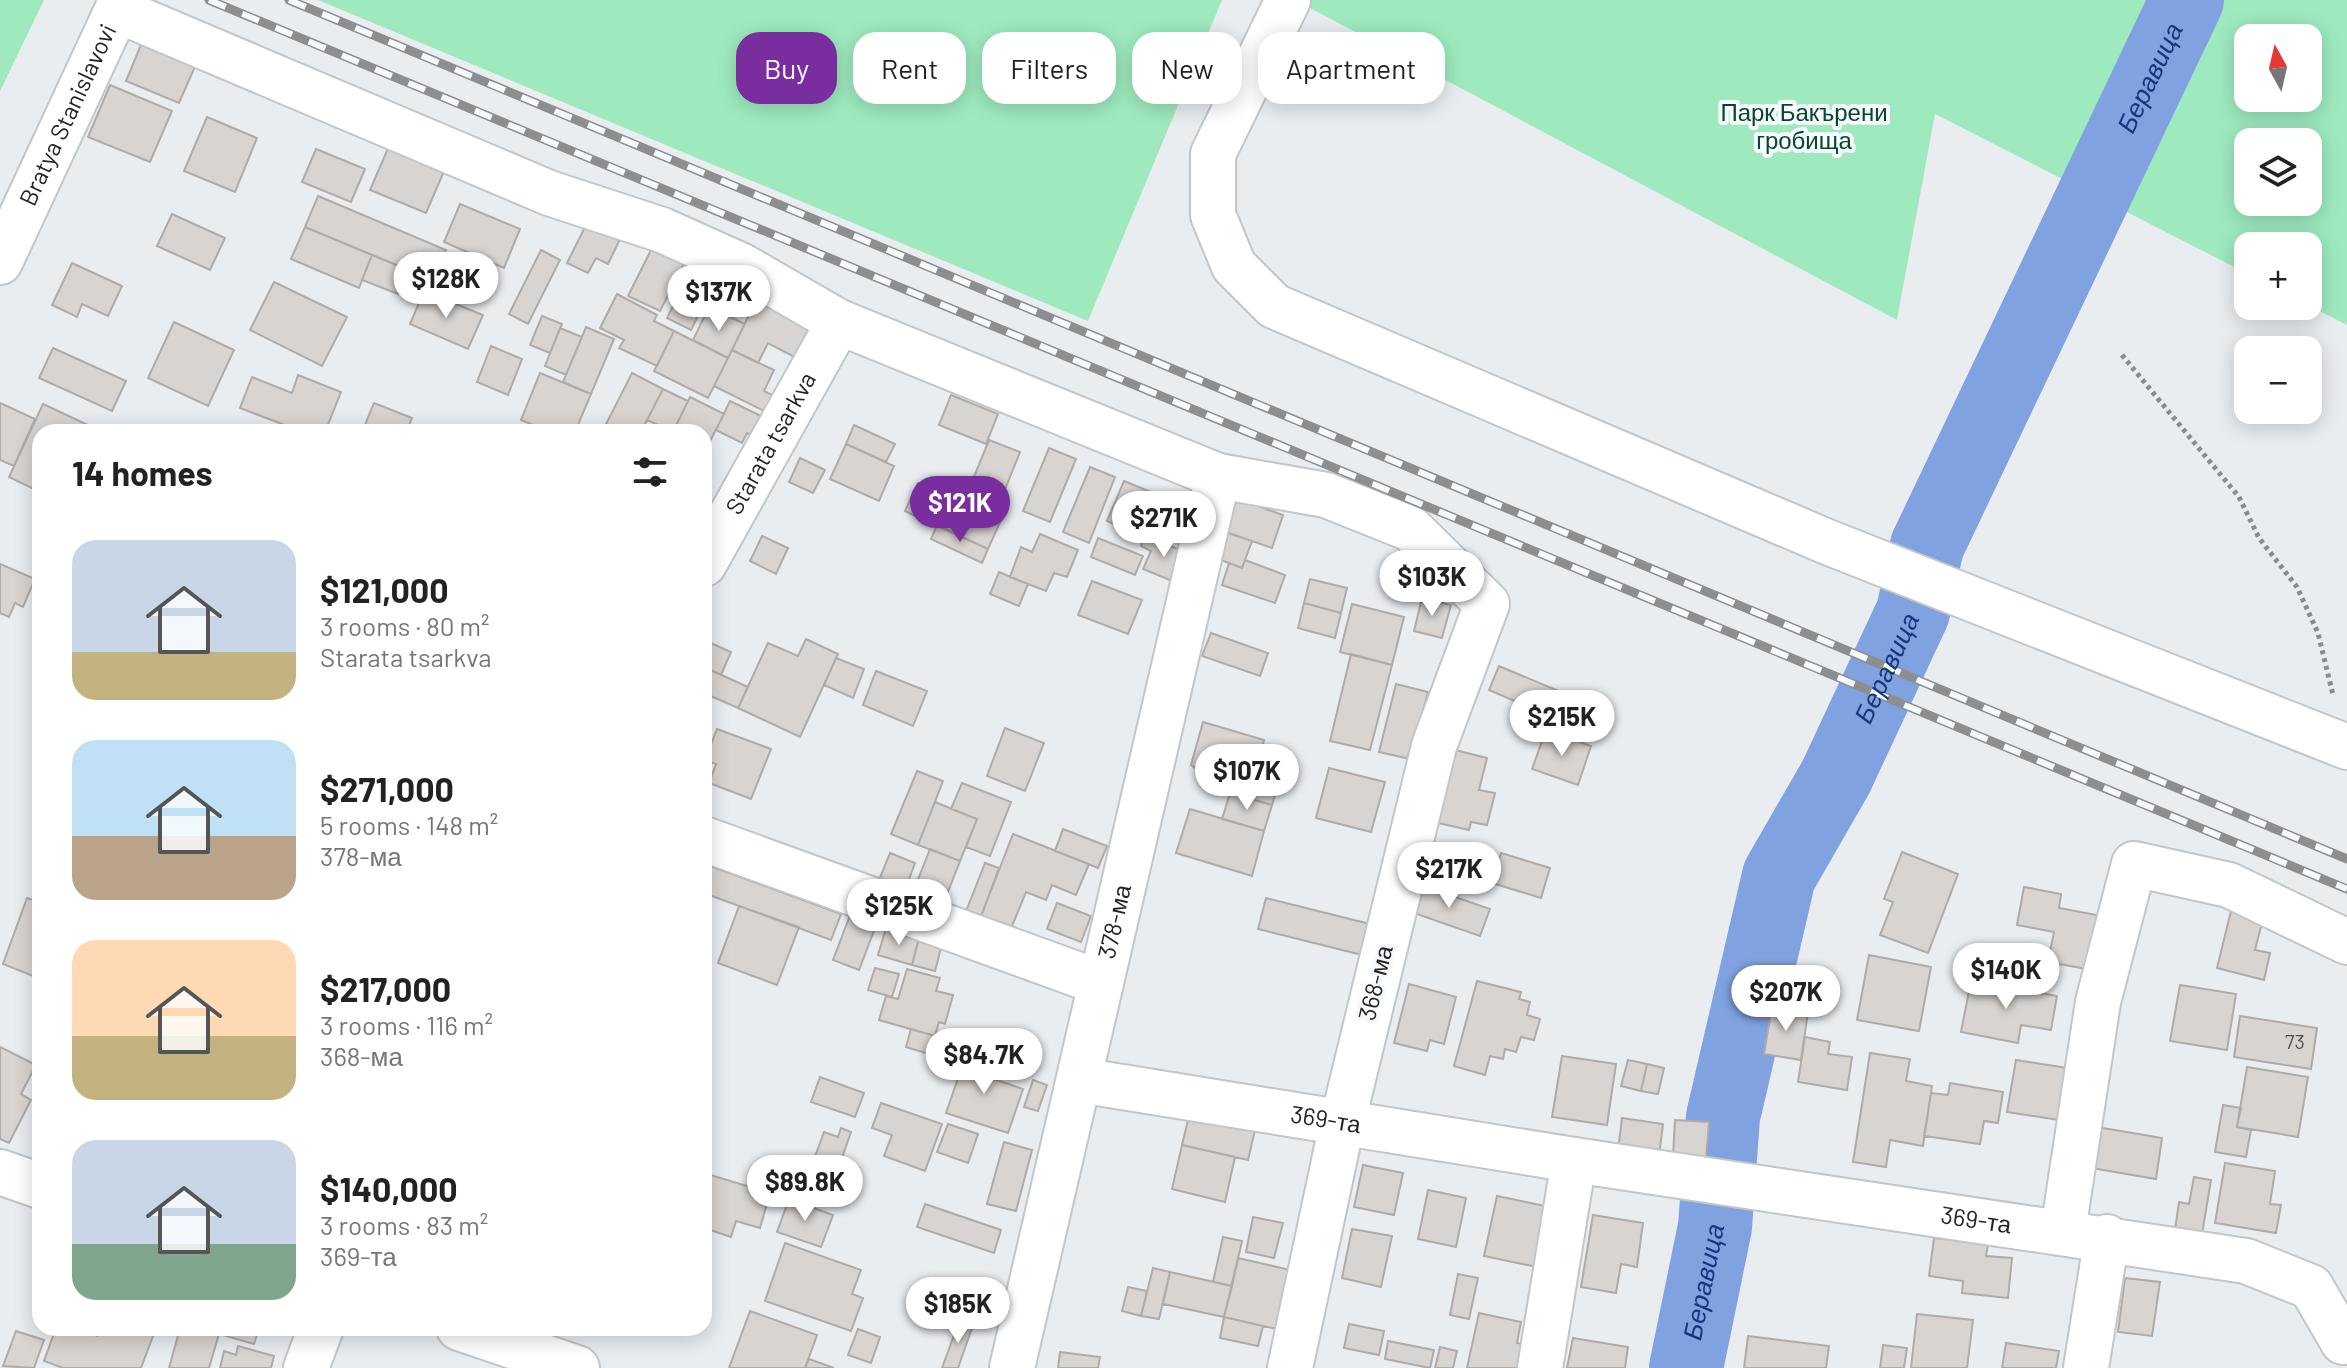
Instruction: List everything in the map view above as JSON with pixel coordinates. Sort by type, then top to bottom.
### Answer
[{"type":"street","points":[[1288,0],[1213,154],[1213,215],[1234,266],[1274,306],[1859,554],[2343,745]]},
{"type":"street","name":"Bratya Stanislavovi","points":[[0,262],[117,10],[549,193],[662,230],[742,266],[839,322]]},
{"type":"street","points":[[839,322],[1218,476]]},
{"type":"street","name":"Starata tsarkva","points":[[712,550],[839,322]]},
{"type":"street","name":"368-ма","points":[[1218,476],[1326,495],[1411,529],[1487,604],[1434,746],[1342,1124],[1290,1368]]},
{"type":"street","name":"378-ма","points":[[1012,1368],[1218,476]]},
{"type":"street","points":[[712,842],[1101,983]]},
{"type":"street","points":[[2063,1231],[2098,1002],[2134,864],[2229,885],[2347,942]]},
{"type":"street","name":"369-та","points":[[1079,1080],[1574,1160],[2107,1237],[2246,1261],[2311,1287],[2344,1338]]},
{"type":"street","points":[[1540,1368],[1552,1312],[1574,1160]]},
{"type":"street","points":[[2086,1368],[2107,1237]]},
{"type":"street","points":[[306,1368],[318,1336]]},
{"type":"street","points":[[483,1336],[577,1368]]},
{"type":"path","points":[[2122,355],[2239,497],[2259,538],[2297,587],[2318,633],[2343,745]]},
{"type":"green space","points":[[0,0],[44,0],[0,91]]},
{"type":"green space","points":[[318,0],[1222,0],[1209,32],[1132,32],[1132,104],[1179,104],[1088,321]]},
{"type":"green space","name":"Парк Бакърени гробища","points":[[1295,0],[2347,0],[2347,325],[2322,312],[2322,232],[2234,232],[2234,267],[1935,114],[1897,320],[1445,80],[1445,32],[1355,32]]},
{"type":"building","points":[[143,40],[197,62],[179,103],[126,81]]},
{"type":"building","points":[[110,85],[172,111],[150,162],[88,137]]},
{"type":"building","points":[[207,117],[257,138],[235,192],[184,171]]},
{"type":"building","points":[[389,146],[445,169],[426,213],[370,190]]},
{"type":"building","points":[[316,149],[365,169],[351,202],[302,182]]},
{"type":"building","points":[[318,196],[446,250],[433,280],[305,227]]},
{"type":"building","points":[[460,204],[520,229],[504,268],[444,242]]},
{"type":"building","points":[[172,214],[225,238],[210,270],[157,246]]},
{"type":"building","points":[[589,219],[622,235],[608,264],[596,258],[588,273],[567,263]]},
{"type":"building","points":[[305,227],[372,255],[359,288],[291,259]]},
{"type":"building","points":[[654,244],[686,260],[660,311],[628,296]]},
{"type":"building","points":[[541,250],[560,260],[528,324],[509,314]]},
{"type":"building","points":[[372,255],[408,270],[398,294],[362,280]]},
{"type":"building","points":[[686,260],[719,276],[708,299],[674,283]]},
{"type":"building","points":[[72,263],[122,286],[108,316],[82,304],[77,317],[52,305]]},
{"type":"building","points":[[274,282],[347,317],[322,366],[250,330]]},
{"type":"building","points":[[424,291],[483,315],[468,349],[410,324]]},
{"type":"building","points":[[680,292],[704,304],[691,330],[667,318]]},
{"type":"building","points":[[617,294],[657,315],[654,321],[674,331],[657,366],[619,348],[624,340],[600,328]]},
{"type":"building","points":[[757,298],[816,328],[800,360],[768,343],[758,363],[732,350]]},
{"type":"building","points":[[707,311],[718,316],[720,312],[745,324],[728,358],[693,340]]},
{"type":"building","points":[[542,316],[562,324],[550,353],[530,345]]},
{"type":"building","points":[[174,322],[234,350],[208,406],[148,378]]},
{"type":"building","points":[[586,327],[614,339],[591,394],[563,382]]},
{"type":"building","points":[[560,328],[582,337],[566,375],[545,366]]},
{"type":"building","points":[[674,331],[728,358],[708,398],[654,371]]},
{"type":"building","points":[[491,346],[522,359],[508,395],[477,382]]},
{"type":"building","points":[[53,348],[126,381],[112,411],[39,378]]},
{"type":"building","points":[[732,350],[774,370],[764,391],[774,396],[766,412],[714,386]]},
{"type":"building","points":[[540,373],[591,394],[578,424],[531,424],[521,420]]},
{"type":"building","points":[[632,373],[663,389],[645,424],[606,424]]},
{"type":"building","points":[[298,375],[341,392],[328,424],[282,424],[240,408],[252,377],[292,393]]},
{"type":"building","points":[[663,389],[688,401],[677,424],[656,424],[647,420]]},
{"type":"building","points":[[951,395],[998,414],[986,444],[939,425]]},
{"type":"building","points":[[690,397],[724,414],[712,437],[712,424],[677,424]]},
{"type":"building","points":[[730,401],[763,417],[753,436],[747,433],[742,443],[716,430]]},
{"type":"building","points":[[0,403],[35,419],[14,466],[0,460]]},
{"type":"building","points":[[374,403],[412,418],[409,424],[365,424]]},
{"type":"building","points":[[43,404],[86,424],[34,424]]},
{"type":"building","points":[[854,425],[895,444],[886,462],[846,444]]},
{"type":"building","points":[[32,428],[32,488],[9,477]]},
{"type":"building","points":[[989,440],[1020,452],[1002,497],[971,484]]},
{"type":"building","points":[[846,444],[894,466],[879,501],[830,479]]},
{"type":"building","points":[[1049,448],[1076,459],[1050,522],[1023,511]]},
{"type":"building","points":[[800,458],[825,470],[813,493],[789,482]]},
{"type":"building","points":[[1090,467],[1115,477],[1089,543],[1063,532]]},
{"type":"building","points":[[1124,481],[1156,494],[1140,535],[1107,521]]},
{"type":"building","points":[[918,483],[934,490],[921,519],[905,511]]},
{"type":"building","points":[[941,490],[1002,518],[988,549],[926,521]]},
{"type":"building","points":[[1235,498],[1283,515],[1272,548],[1223,531]]},
{"type":"building","points":[[937,525],[988,549],[982,563],[931,539]]},
{"type":"building","points":[[1228,533],[1252,541],[1242,568],[1218,559]]},
{"type":"building","points":[[1040,534],[1078,550],[1067,577],[1054,573],[1046,591],[1010,577],[1021,547],[1032,552]]},
{"type":"building","points":[[1145,535],[1189,554],[1177,583],[1143,569],[1151,551],[1141,546]]},
{"type":"building","points":[[762,536],[788,548],[776,574],[750,561]]},
{"type":"building","points":[[1098,538],[1143,556],[1135,575],[1091,557]]},
{"type":"building","points":[[1245,560],[1285,575],[1275,603],[1222,585],[1229,563],[1242,568]]},
{"type":"building","points":[[0,564],[32,578],[32,586],[23,607],[15,603],[9,617],[0,613]]},
{"type":"building","points":[[999,572],[1028,584],[1019,606],[990,594]]},
{"type":"building","points":[[1310,579],[1347,588],[1341,613],[1304,603]]},
{"type":"building","points":[[1092,581],[1142,600],[1128,634],[1078,615]]},
{"type":"building","points":[[1422,598],[1451,605],[1442,638],[1414,631]]},
{"type":"building","points":[[1304,603],[1341,613],[1335,638],[1298,628]]},
{"type":"building","points":[[1352,604],[1404,617],[1392,665],[1340,652]]},
{"type":"building","points":[[1211,633],[1268,653],[1260,676],[1202,656]]},
{"type":"building","points":[[806,639],[838,654],[800,737],[738,708],[768,643],[798,656]]},
{"type":"building","points":[[712,644],[731,652],[721,675],[712,671]]},
{"type":"building","points":[[1351,654],[1392,665],[1370,750],[1330,741]]},
{"type":"building","points":[[836,658],[864,669],[853,698],[824,685]]},
{"type":"building","points":[[1499,666],[1573,697],[1563,722],[1489,690]]},
{"type":"building","points":[[712,671],[748,687],[738,708],[712,697]]},
{"type":"building","points":[[876,671],[927,691],[913,726],[863,705]]},
{"type":"building","points":[[1396,684],[1428,692],[1410,759],[1379,752]]},
{"type":"building","points":[[1203,722],[1264,740],[1260,756],[1284,764],[1272,805],[1230,793],[1191,765]]},
{"type":"building","points":[[1005,728],[1044,743],[1025,791],[987,776]]},
{"type":"building","points":[[717,729],[771,749],[751,799],[712,784],[716,764],[712,763],[712,742]]},
{"type":"building","points":[[1546,730],[1591,746],[1578,785],[1532,769]]},
{"type":"building","points":[[1455,750],[1487,758],[1479,790],[1495,793],[1487,825],[1471,822],[1469,830],[1438,823]]},
{"type":"building","points":[[1329,768],[1385,782],[1371,832],[1316,818]]},
{"type":"building","points":[[917,771],[943,781],[918,845],[891,834]]},
{"type":"building","points":[[962,783],[1011,802],[990,856],[966,847],[977,819],[951,809]]},
{"type":"building","points":[[1230,793],[1272,805],[1264,831],[1222,819]]},
{"type":"building","points":[[935,802],[977,819],[960,861],[918,845]]},
{"type":"building","points":[[1190,809],[1264,831],[1252,876],[1176,853]]},
{"type":"building","points":[[1063,829],[1107,846],[1098,868],[1055,851]]},
{"type":"building","points":[[1013,834],[1089,864],[1076,895],[1052,885],[1046,900],[1026,892],[1010,931],[980,919]]},
{"type":"building","points":[[930,849],[960,861],[942,907],[912,895]]},
{"type":"building","points":[[1902,852],[1958,874],[1928,953],[1880,935],[1893,902],[1884,899]]},
{"type":"building","points":[[890,853],[915,863],[905,890],[879,880]]},
{"type":"building","points":[[1501,853],[1550,868],[1541,898],[1492,883]]},
{"type":"building","points":[[985,863],[999,868],[980,919],[965,914]]},
{"type":"building","points":[[712,867],[841,914],[831,940],[712,896]]},
{"type":"building","points":[[1418,884],[1490,909],[1480,936],[1408,911]]},
{"type":"building","points":[[2024,887],[2061,894],[2059,908],[2102,916],[2092,970],[2048,962],[2054,932],[2017,925]]},
{"type":"building","points":[[27,898],[32,900],[32,976],[3,964]]},
{"type":"building","points":[[1266,898],[1374,925],[1366,956],[1258,929]]},
{"type":"building","points":[[1057,903],[1091,916],[1081,942],[1047,929]]},
{"type":"building","points":[[739,906],[799,927],[777,985],[718,963]]},
{"type":"building","points":[[2232,907],[2264,915],[2255,950],[2270,953],[2264,980],[2217,968]]},
{"type":"building","points":[[849,918],[875,928],[859,970],[833,960]]},
{"type":"building","points":[[886,928],[919,938],[912,965],[878,955]]},
{"type":"building","points":[[918,941],[941,948],[935,971],[912,965]]},
{"type":"building","points":[[1869,955],[1931,967],[1919,1031],[1857,1020]]},
{"type":"building","points":[[875,968],[899,974],[892,997],[868,990]]},
{"type":"building","points":[[907,969],[940,978],[936,991],[953,995],[945,1024],[939,1022],[935,1036],[879,1020],[886,996],[898,999]]},
{"type":"building","points":[[1477,981],[1521,992],[1519,999],[1530,1002],[1527,1015],[1540,1019],[1534,1040],[1521,1037],[1516,1052],[1505,1049],[1503,1059],[1490,1056],[1485,1075],[1454,1066]]},
{"type":"building","points":[[1971,981],[2057,996],[2051,1030],[2021,1025],[2018,1043],[1961,1032]]},
{"type":"building","points":[[1409,984],[1456,997],[1444,1044],[1430,1040],[1427,1051],[1394,1043]]},
{"type":"building","points":[[2180,985],[2236,994],[2227,1050],[2170,1041]]},
{"type":"building","points":[[1772,1007],[1808,1012],[1801,1060],[1764,1054]]},
{"type":"building","points":[[2240,1016],[2317,1028],[2311,1069],[2234,1057]]},
{"type":"building","points":[[911,1029],[935,1036],[929,1054],[906,1047]]},
{"type":"building","points":[[1805,1037],[1830,1042],[1828,1054],[1852,1057],[1847,1090],[1798,1082]]},
{"type":"building","points":[[0,1047],[32,1063],[32,1073],[21,1094],[31,1100],[9,1143],[0,1139]]},
{"type":"building","points":[[1870,1053],[1910,1059],[1906,1081],[1932,1086],[1923,1146],[1890,1140],[1886,1167],[1853,1162]]},
{"type":"building","points":[[966,1055],[998,1066],[994,1079],[1023,1089],[1008,1133],[946,1113]]},
{"type":"building","points":[[1562,1056],[1616,1064],[1607,1125],[1552,1117]]},
{"type":"building","points":[[1628,1060],[1647,1064],[1641,1091],[1621,1086]]},
{"type":"building","points":[[2016,1060],[2081,1070],[2072,1122],[2007,1112]]},
{"type":"building","points":[[1647,1064],[1664,1068],[1658,1094],[1641,1091]]},
{"type":"building","points":[[2247,1067],[2308,1077],[2298,1137],[2237,1127]]},
{"type":"building","points":[[820,1077],[864,1093],[855,1117],[811,1102]]},
{"type":"building","points":[[1033,1080],[1047,1085],[1038,1111],[1024,1107]]},
{"type":"building","points":[[1950,1083],[2003,1092],[1998,1123],[1984,1121],[1980,1144],[1924,1136],[1931,1093],[1948,1095]]},
{"type":"building","points":[[881,1103],[942,1124],[925,1171],[884,1156],[892,1135],[872,1128]]},
{"type":"building","points":[[2223,1105],[2241,1108],[2237,1127],[2251,1130],[2246,1157],[2215,1152]]},
{"type":"building","points":[[1189,1116],[1255,1130],[1248,1160],[1182,1145]]},
{"type":"building","points":[[1622,1118],[1663,1124],[1659,1156],[1618,1150]]},
{"type":"building","points":[[1675,1120],[1709,1122],[1706,1159],[1673,1156]]},
{"type":"building","points":[[948,1124],[978,1134],[968,1163],[937,1152]]},
{"type":"building","points":[[2097,1127],[2162,1138],[2156,1179],[2091,1168]]},
{"type":"building","points":[[841,1128],[851,1132],[831,1189],[806,1181],[824,1132],[838,1137]]},
{"type":"building","points":[[1004,1142],[1032,1150],[1016,1211],[987,1204]]},
{"type":"building","points":[[1182,1145],[1235,1157],[1225,1202],[1172,1189]]},
{"type":"building","points":[[2225,1163],[2275,1171],[2270,1204],[2281,1205],[2276,1233],[2215,1223]]},
{"type":"building","points":[[1363,1165],[1403,1173],[1394,1215],[1354,1207]]},
{"type":"building","points":[[712,1175],[770,1193],[760,1228],[736,1221],[731,1237],[712,1231]]},
{"type":"building","points":[[2194,1177],[2211,1180],[2201,1240],[2174,1236],[2179,1202],[2189,1204]]},
{"type":"building","points":[[1428,1190],[1466,1198],[1456,1247],[1418,1239]]},
{"type":"building","points":[[1497,1196],[1550,1207],[1537,1267],[1484,1256]]},
{"type":"building","points":[[789,1199],[833,1215],[821,1247],[777,1232]]},
{"type":"building","points":[[925,1204],[1001,1230],[994,1253],[917,1227]]},
{"type":"building","points":[[1593,1215],[1643,1223],[1637,1267],[1621,1264],[1616,1293],[1581,1287]]},
{"type":"building","points":[[1253,1217],[1283,1223],[1274,1258],[1246,1252]]},
{"type":"building","points":[[1352,1229],[1392,1236],[1381,1287],[1342,1278]]},
{"type":"building","points":[[1223,1237],[1242,1241],[1232,1286],[1213,1282]]},
{"type":"building","points":[[1934,1238],[1988,1244],[1986,1256],[2012,1258],[2008,1298],[1962,1293],[1963,1281],[1929,1276]]},
{"type":"building","points":[[785,1243],[861,1270],[852,1294],[863,1298],[851,1331],[765,1301]]},
{"type":"building","points":[[1238,1258],[1299,1272],[1285,1331],[1224,1317]]},
{"type":"building","points":[[1153,1268],[1170,1272],[1159,1319],[1141,1316]]},
{"type":"building","points":[[1170,1272],[1232,1286],[1224,1317],[1163,1304]]},
{"type":"building","points":[[1458,1274],[1478,1278],[1469,1319],[1450,1315]]},
{"type":"building","points":[[2125,1278],[2160,1282],[2152,1336],[2118,1332]]},
{"type":"building","points":[[1128,1287],[1147,1291],[1141,1316],[1122,1311]]},
{"type":"building","points":[[750,1311],[817,1335],[805,1368],[729,1368]]},
{"type":"building","points":[[1479,1313],[1521,1322],[1517,1343],[1533,1346],[1529,1368],[1467,1368]]},
{"type":"building","points":[[1917,1314],[1973,1320],[1967,1368],[1911,1368]]},
{"type":"building","points":[[1224,1317],[1263,1326],[1258,1346],[1220,1338]]},
{"type":"building","points":[[960,1319],[973,1325],[958,1368],[942,1368]]},
{"type":"building","points":[[1349,1324],[1384,1331],[1379,1355],[1344,1348]]},
{"type":"building","points":[[858,1329],[880,1337],[871,1363],[848,1355]]},
{"type":"building","points":[[16,1331],[44,1340],[34,1368],[3,1366]]},
{"type":"building","points":[[53,1336],[153,1336],[141,1368],[63,1368],[44,1361]]},
{"type":"building","points":[[178,1336],[218,1336],[209,1368],[169,1368]]},
{"type":"building","points":[[226,1336],[256,1336],[254,1344]]},
{"type":"building","points":[[1748,1336],[1829,1346],[1826,1368],[1744,1368]]},
{"type":"building","points":[[1573,1338],[1628,1347],[1625,1368],[1567,1368]]},
{"type":"building","points":[[1388,1341],[1434,1350],[1430,1368],[1385,1359]]},
{"type":"building","points":[[2006,1343],[2059,1351],[2056,1368],[2002,1368]]},
{"type":"building","points":[[1883,1345],[1907,1348],[1904,1368],[1880,1368]]},
{"type":"building","points":[[238,1346],[274,1356],[271,1368],[220,1368],[224,1351],[236,1355]]},
{"type":"building","points":[[1440,1347],[1457,1351],[1453,1368],[1435,1368]]},
{"type":"building","points":[[1060,1352],[1100,1357],[1098,1368],[1058,1368]]},
{"type":"building","points":[[809,1359],[834,1368],[805,1368]]},
{"type":"waterway","name":"Беравица","points":[[1686,1368],[1715,1227],[1723,1117],[1779,876],[1836,777],[1913,612],[1927,546],[2187,0]]},
{"type":"railway","points":[[209,0],[2347,889]]},
{"type":"railway","points":[[289,0],[2347,859]]}]
